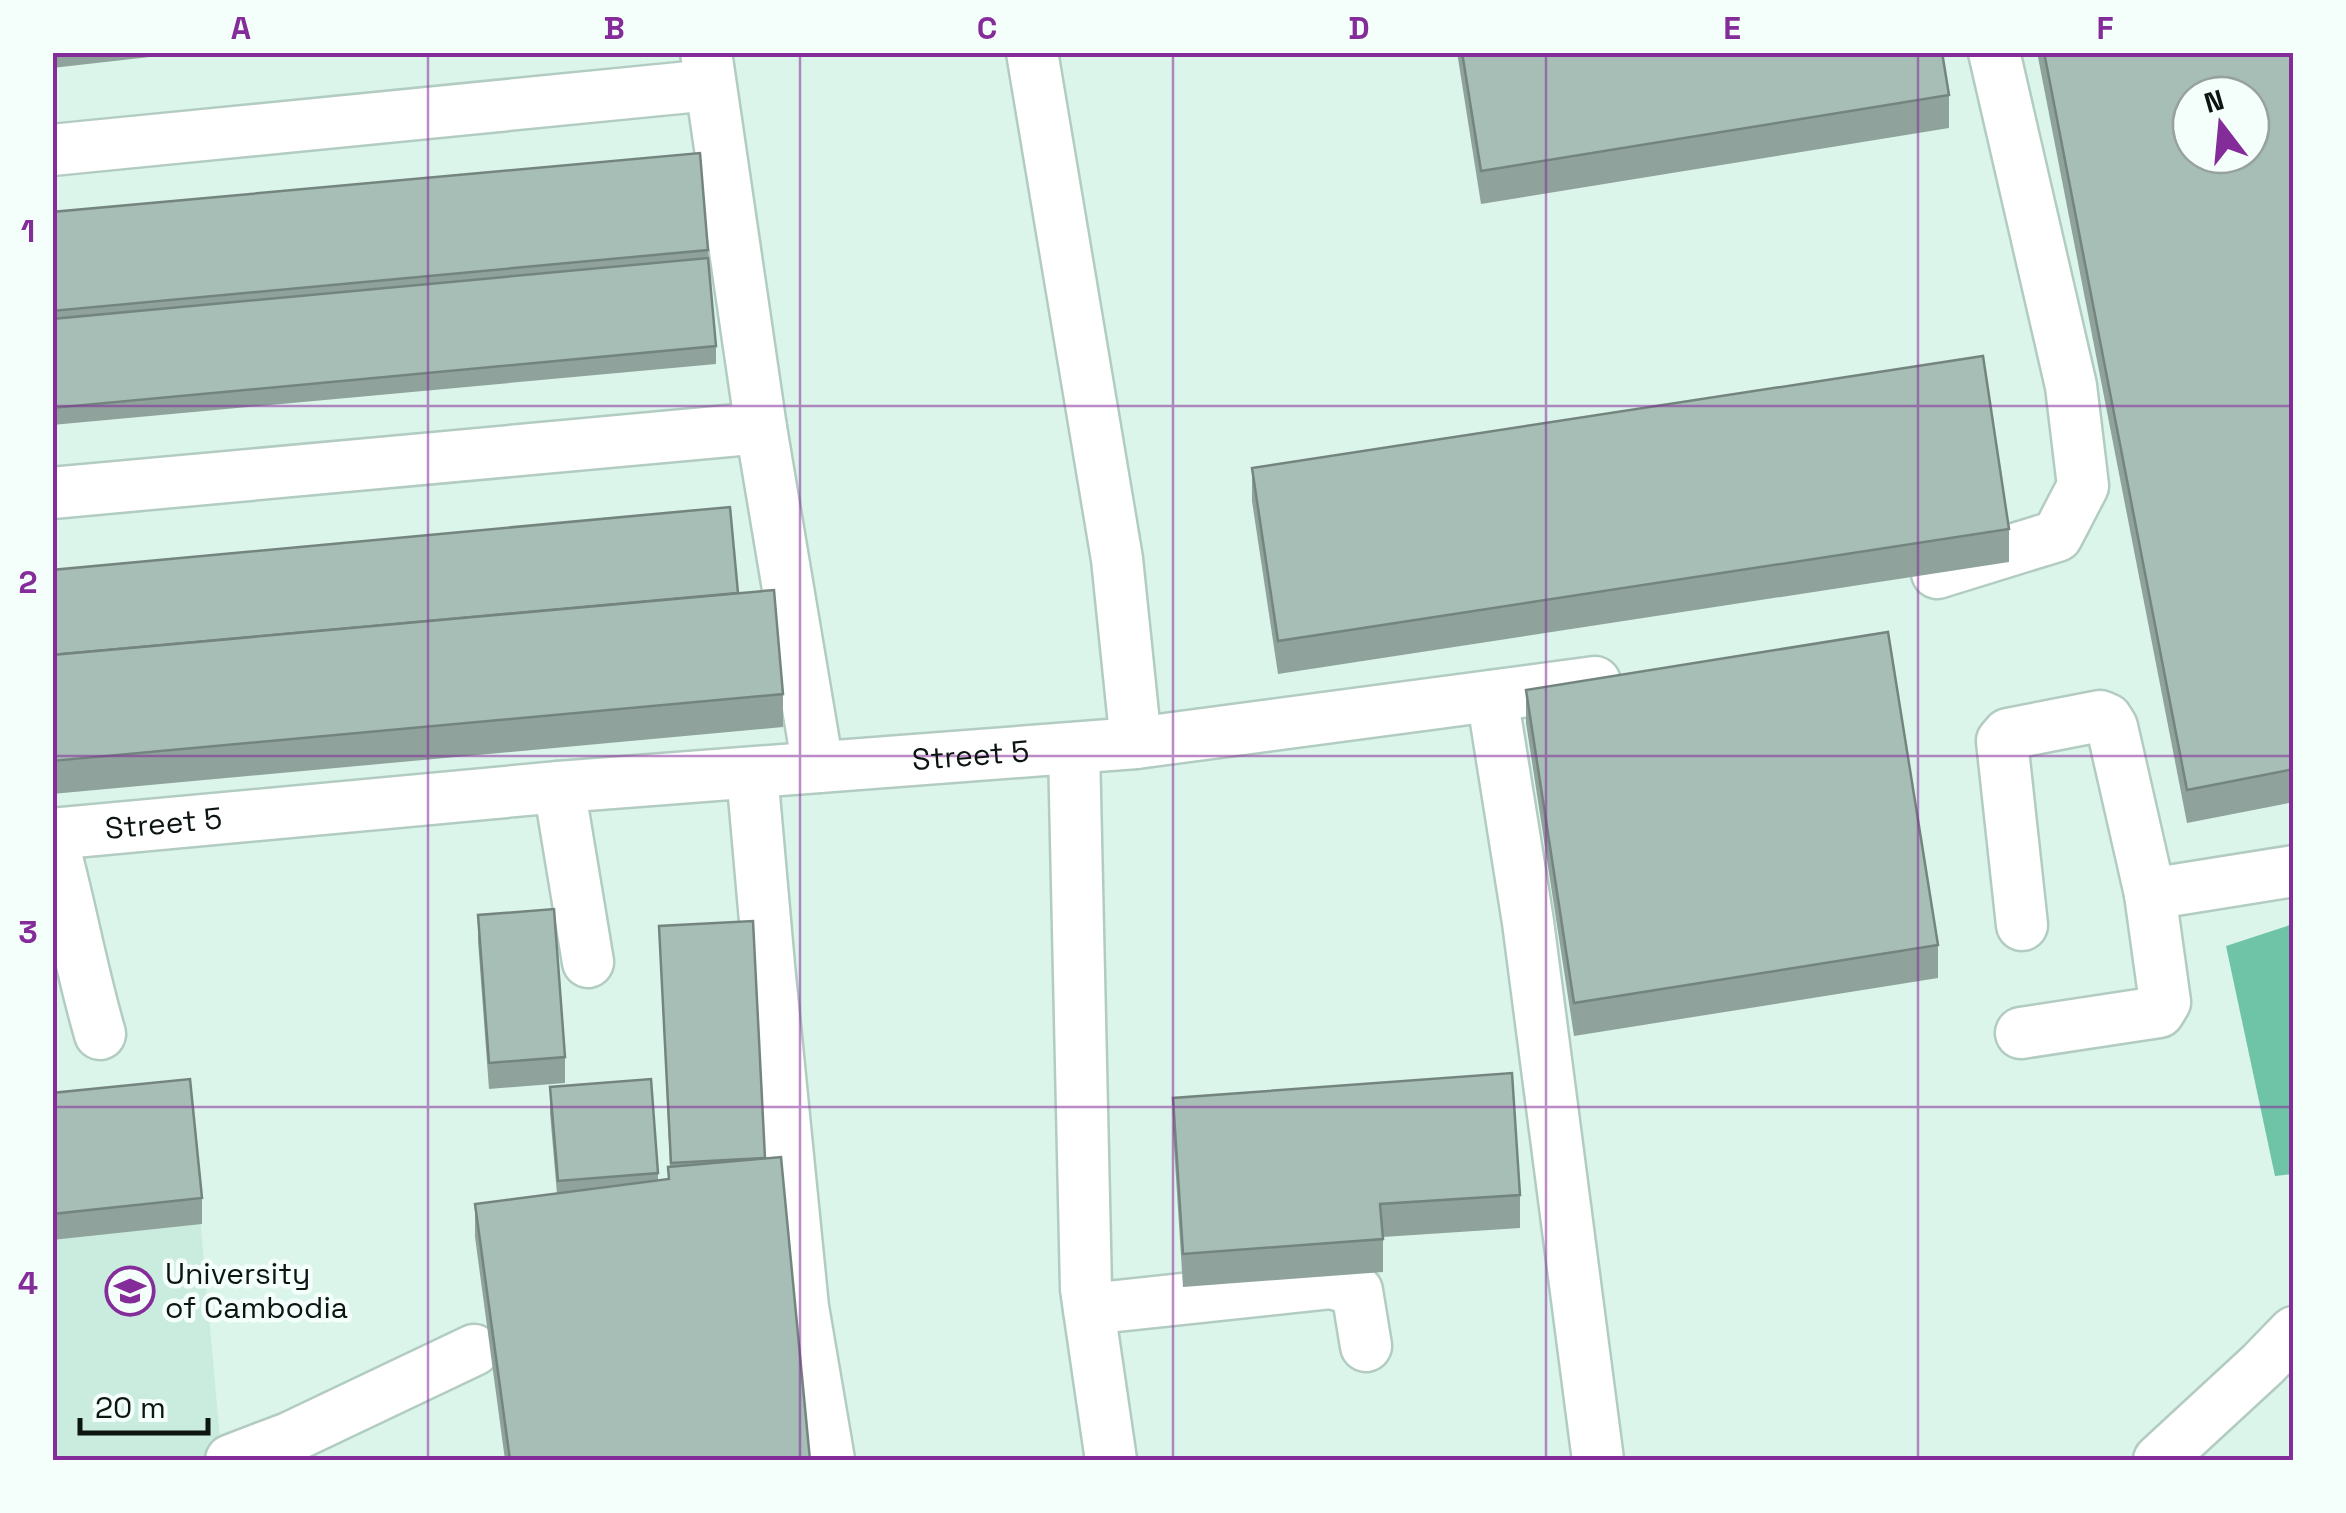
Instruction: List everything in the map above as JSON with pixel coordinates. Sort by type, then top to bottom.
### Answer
[{"type":"street","points":[[1032,52],[1116,559],[1136,743]]},
{"type":"street","points":[[1937,573],[2057,536],[2083,486],[2071,386],[1994,52]]},
{"type":"street","points":[[52,150],[708,69],[760,428],[818,767]]},
{"type":"street","points":[[52,493],[760,428]]},
{"type":"street","name":"Street 5","points":[[52,836],[559,786],[1136,743],[1630,677]]},
{"type":"street","points":[[1492,696],[1528,922],[1598,1460]]},
{"type":"street","points":[[2021,1033],[2159,1012],[2165,1002],[2150,894],[2112,727],[2100,716],[2008,734],[2002,740],[2022,926]]},
{"type":"street","points":[[1074,748],[1088,1310],[1111,1460]]},
{"type":"street","points":[[752,772],[803,1307],[829,1460]]},
{"type":"street","points":[[559,786],[588,962]]},
{"type":"street","points":[[52,836],[83,977],[100,1034]]},
{"type":"street","points":[[2150,894],[2294,871]]},
{"type":"street","points":[[1088,1310],[1332,1282],[1357,1290],[1366,1346]]},
{"type":"street","points":[[231,1460],[289,1438],[474,1350]]},
{"type":"street","points":[[2159,1460],[2283,1361]]},
{"type":"shaded area","points":[[2293,924],[2293,1174],[2275,1176],[2226,946]]},
{"type":"shaded area","name":"University of Cambodia","points":[[190,1107],[222,1460],[53,1460],[52,1121]]},
{"type":"building","points":[[1462,52],[1942,52],[1949,95],[1481,171]]},
{"type":"building","points":[[2044,52],[2294,52],[2294,769],[2187,790]]},
{"type":"building","points":[[700,153],[708,250],[52,311],[52,212]]},
{"type":"building","points":[[708,258],[716,346],[52,408],[52,319]]},
{"type":"building","points":[[1983,356],[2009,529],[1278,641],[1252,468]]},
{"type":"building","points":[[730,507],[738,593],[52,655],[52,570]]},
{"type":"building","points":[[774,590],[783,694],[52,761],[52,655]]},
{"type":"building","points":[[1888,632],[1938,945],[1574,1003],[1526,690]]},
{"type":"building","points":[[554,909],[565,1057],[489,1063],[478,915]]},
{"type":"building","points":[[753,921],[765,1158],[671,1163],[659,926]]},
{"type":"building","points":[[1512,1073],[1520,1195],[1380,1204],[1383,1239],[1183,1254],[1173,1098]]},
{"type":"building","points":[[190,1079],[202,1198],[52,1214],[52,1093]]},
{"type":"building","points":[[651,1079],[658,1173],[558,1181],[550,1087]]},
{"type":"building","points":[[781,1157],[810,1460],[510,1460],[475,1204],[669,1179],[668,1167]]},
{"type":"place","name":"University of Cambodia","points":[[130,1291]]}]
